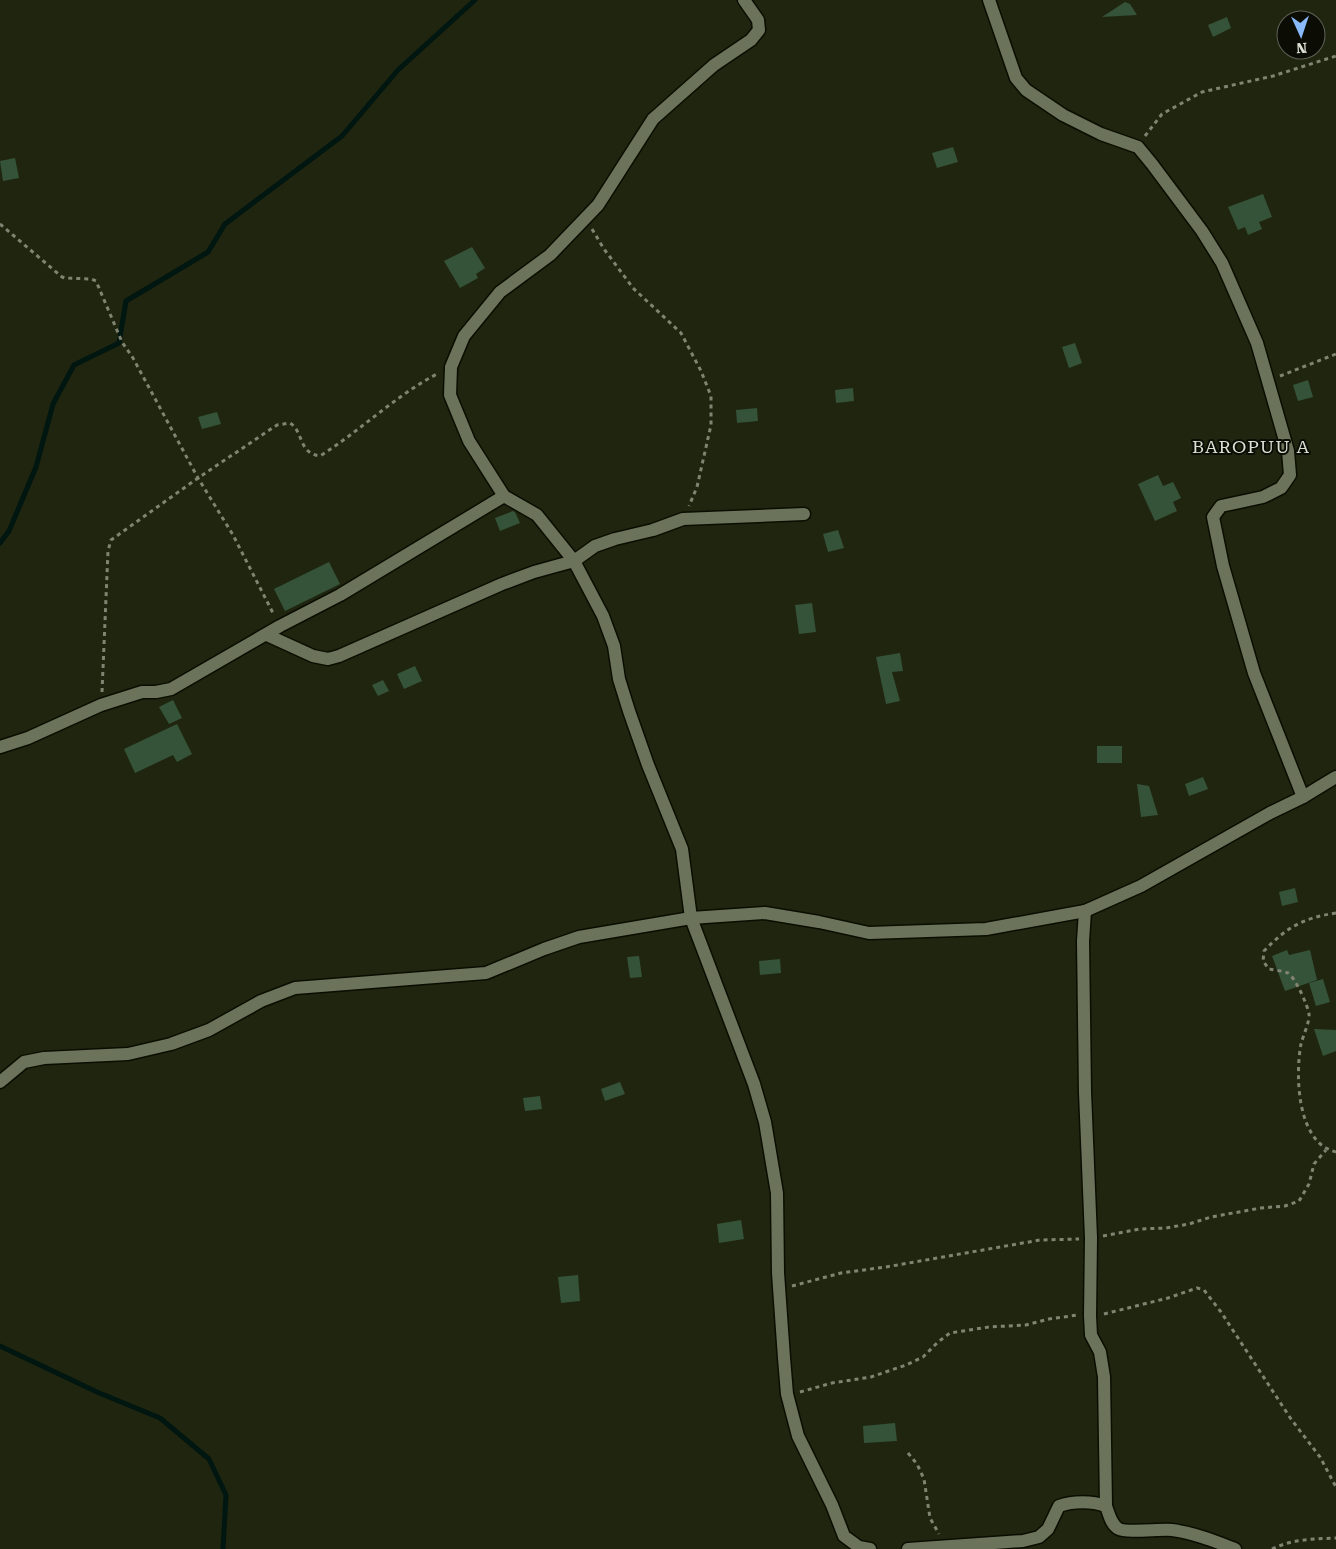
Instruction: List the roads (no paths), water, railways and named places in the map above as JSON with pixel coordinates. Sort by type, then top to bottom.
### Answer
[{"type":"street","points":[[744,0],[758,20],[759,30],[750,40],[714,65],[653,119],[598,205],[550,255],[500,292],[464,336],[451,367],[450,395],[470,441],[504,496],[537,515],[574,561],[603,616],[614,646],[619,679],[629,710],[682,849],[691,918],[754,1084],[766,1122],[777,1193],[779,1289],[787,1394],[798,1436],[832,1504],[844,1536],[859,1547],[870,1549]]},
{"type":"street","points":[[989,0],[1016,78],[1026,90],[1063,115],[1101,134],[1138,147],[1202,231],[1222,263],[1257,343],[1288,451],[1290,475],[1281,488],[1263,497],[1221,506],[1213,517],[1223,566],[1254,673],[1303,796]]},
{"type":"street","points":[[0,746],[28,738],[101,705],[142,692],[172,689],[280,626],[340,595],[504,496]]},
{"type":"street","points":[[266,635],[313,656],[328,659],[339,656],[502,584],[534,572],[574,561],[595,546],[614,539],[653,530],[683,519],[804,514]]},
{"type":"street","points":[[0,1082],[24,1062],[44,1058],[128,1054],[171,1044],[209,1030],[261,1001],[295,988],[486,973],[544,949],[579,938],[691,918],[764,913],[869,933],[888,933],[986,929],[1085,911],[1141,886],[1336,777]]},
{"type":"street","points":[[1085,911],[1083,941],[1085,1082],[1091,1238],[1091,1335],[1100,1352],[1104,1377],[1106,1506],[1116,1528],[1124,1531],[1169,1530],[1192,1533],[1235,1549]]},
{"type":"street","points":[[908,1549],[1022,1542],[1039,1537],[1048,1529],[1059,1506],[1097,1503],[1106,1506]]},
{"type":"waterway","points":[[0,543],[9,531],[36,467],[53,404],[74,365],[119,343],[126,301],[208,252],[225,224],[342,136],[398,70],[475,0]]},
{"type":"waterway","points":[[0,1346],[97,1392],[160,1418],[209,1459],[226,1495],[223,1549]]},
{"type":"district","name":"BAROPUU A","points":[[1251,446]]}]
